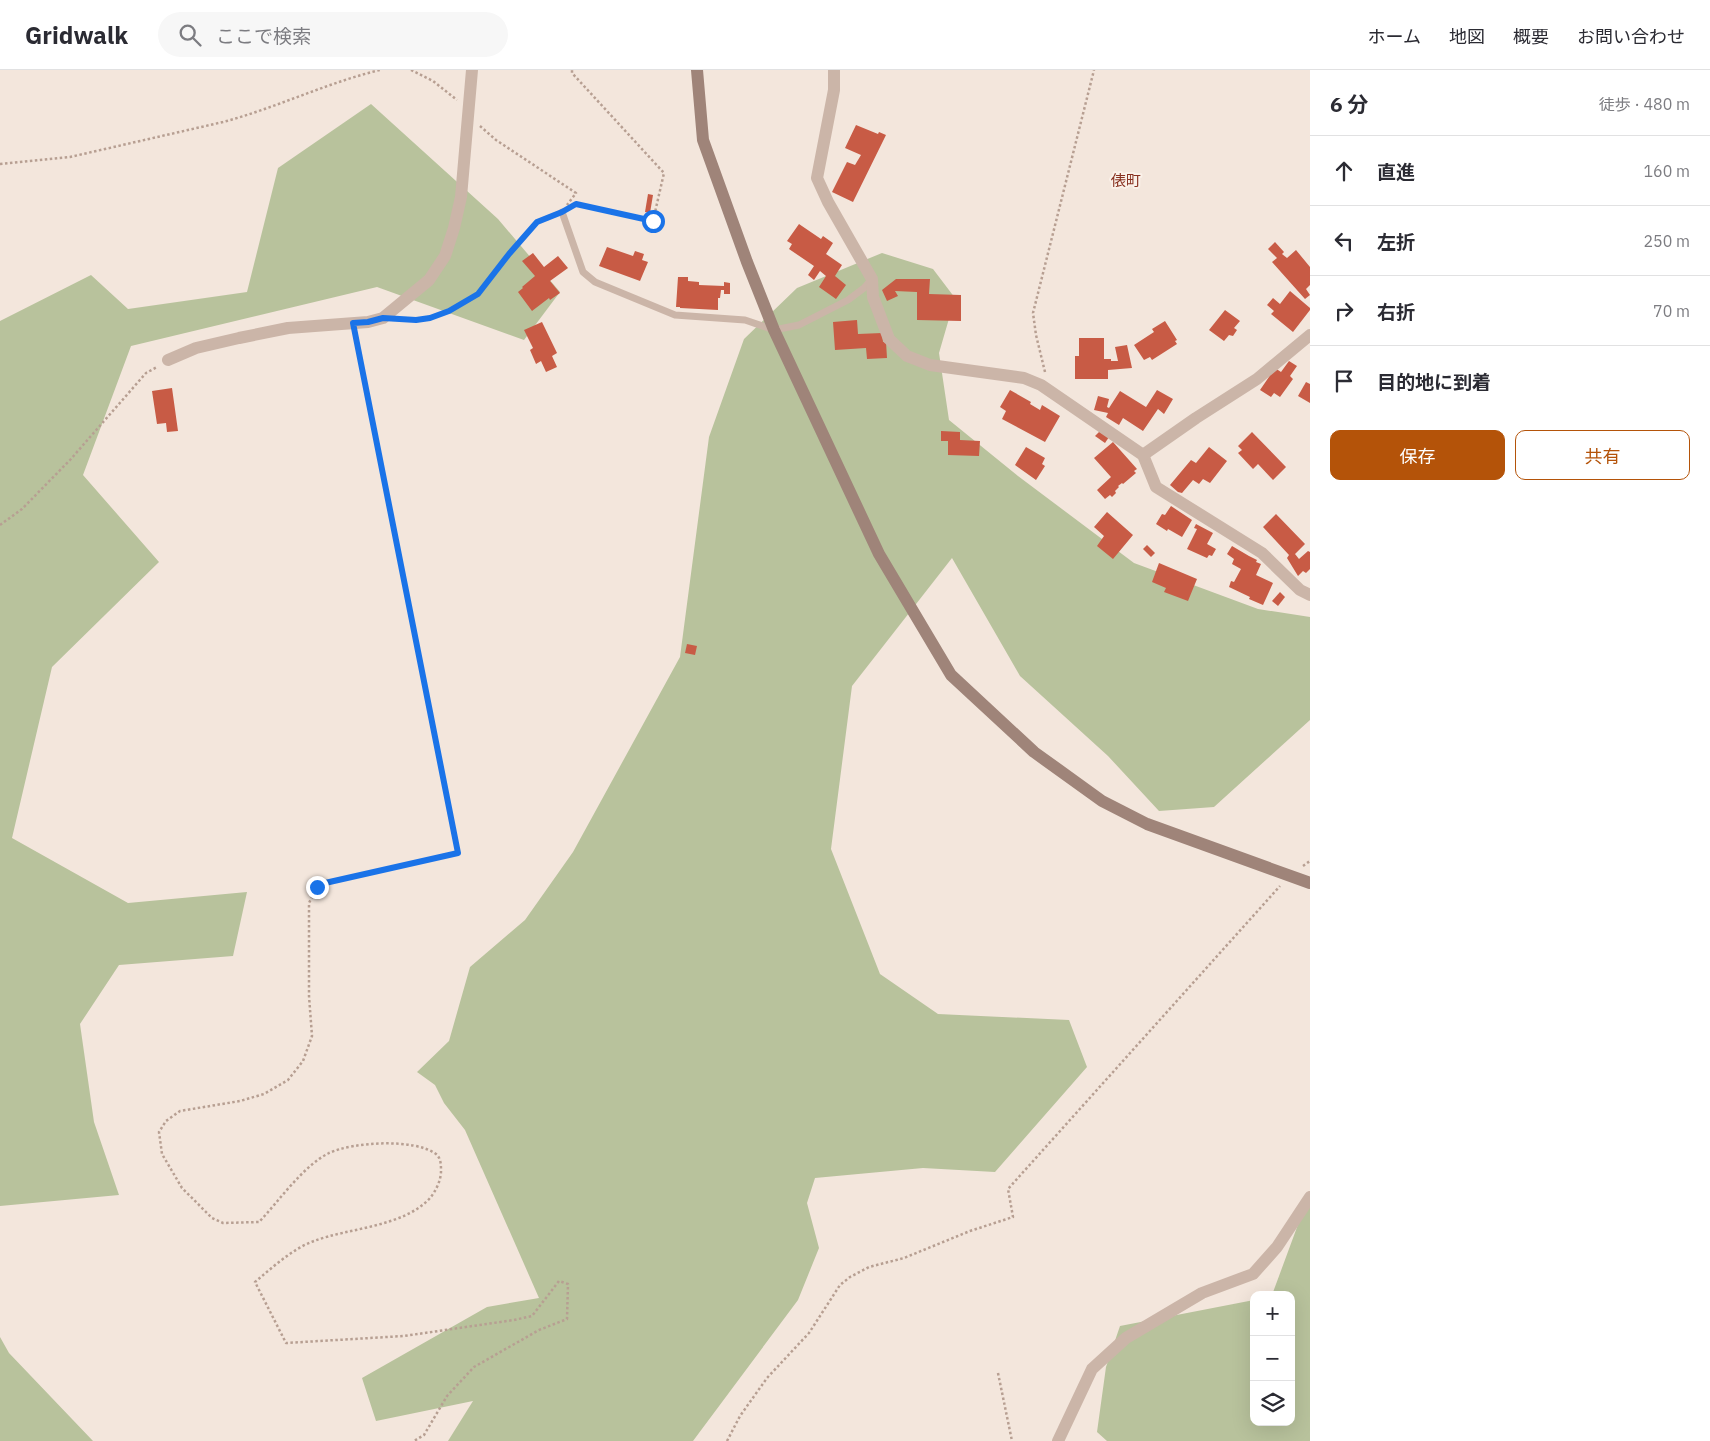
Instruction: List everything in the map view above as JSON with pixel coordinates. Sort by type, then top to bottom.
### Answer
[{"type":"street","points":[[168,360],[196,348],[288,328],[368,322],[383,318],[429,280],[445,256],[461,197],[472,70]]},
{"type":"street","points":[[697,70],[703,140],[720,191],[774,330],[879,554],[951,675],[1034,752],[1102,801],[1147,824],[1310,883]]},
{"type":"street","points":[[834,70],[834,90],[817,178],[828,202],[872,279],[873,297],[889,339],[906,356],[930,365],[1024,378],[1042,385],[1143,455],[1156,487],[1262,553],[1300,590],[1310,595]]},
{"type":"street","points":[[1143,455],[1257,379],[1310,335]]},
{"type":"street","points":[[1058,1441],[1092,1369],[1126,1338],[1202,1293],[1253,1274],[1277,1247],[1310,1197]]},
{"type":"lane","points":[[562,212],[582,272],[595,282],[675,315],[746,320],[774,330],[799,325],[848,300],[864,288],[872,279]]},
{"type":"path","points":[[0,164],[70,157],[223,122],[243,117],[348,78],[380,70]]},
{"type":"path","points":[[411,70],[433,81],[456,98],[467,116],[496,140],[576,193],[562,212]]},
{"type":"path","points":[[383,318],[416,320],[430,318],[456,307],[478,294],[537,222],[576,204],[653,221],[664,173],[572,73],[572,70]]},
{"type":"path","points":[[1024,378],[1045,372],[1036,335],[1034,314],[1094,70]]},
{"type":"path","points":[[353,323],[458,853],[325,883],[317,887],[309,903],[309,996],[312,1036],[303,1061],[288,1080],[264,1094],[240,1101],[180,1110],[166,1121],[159,1132],[162,1154],[182,1188],[212,1218],[223,1223],[259,1222],[305,1170],[327,1154],[342,1148],[375,1142],[420,1146],[437,1154],[441,1162],[441,1178],[430,1198],[410,1214],[363,1229],[313,1241],[289,1254],[255,1282],[286,1343],[404,1336],[514,1320],[532,1316],[560,1281],[568,1284],[567,1319],[539,1330],[474,1366],[447,1396],[424,1434],[414,1441]]},
{"type":"path","points":[[0,525],[22,509],[70,460],[146,374],[168,360]]},
{"type":"path","points":[[727,1441],[740,1416],[767,1378],[809,1332],[840,1285],[850,1276],[869,1267],[904,1258],[1013,1217],[1008,1189],[1289,876]]},
{"type":"path","points":[[998,1373],[1012,1441]]},
{"type":"green space","points":[[371,104],[498,219],[560,292],[524,340],[377,287],[131,346],[83,475],[159,562],[52,667],[12,838],[128,903],[247,892],[233,956],[119,965],[80,1024],[94,1122],[119,1195],[0,1206],[0,321],[91,275],[128,309],[247,292],[278,168]]},
{"type":"green space","points":[[882,253],[933,269],[955,298],[939,353],[949,420],[1018,476],[1134,563],[1258,609],[1310,617],[1310,720],[1214,807],[1159,811],[1108,756],[1020,676],[952,558],[852,686],[831,849],[880,974],[938,1014],[1069,1020],[1087,1067],[995,1172],[923,1168],[815,1178],[807,1203],[819,1248],[798,1300],[693,1441],[448,1441],[473,1401],[376,1421],[362,1378],[487,1307],[539,1298],[465,1130],[444,1103],[435,1085],[417,1072],[449,1041],[470,967],[525,920],[573,852],[680,657],[709,437],[744,339],[797,288]]},
{"type":"green space","points":[[1310,1192],[1310,1441],[1107,1441],[1097,1432],[1106,1367],[1120,1326],[1250,1301],[1250,1426],[1295,1426],[1295,1291],[1273,1291]]},
{"type":"green space","points":[[0,1337],[9,1353],[93,1441],[0,1441]]},
{"type":"building","points":[[856,125],[878,134],[879,132],[886,135],[853,202],[832,192],[847,162],[855,165],[861,155],[845,148]]},
{"type":"building","points":[[648,194],[653,195],[650,213],[645,212]]},
{"type":"building","points":[[799,224],[821,239],[823,236],[833,243],[826,254],[842,265],[835,276],[846,285],[836,299],[819,287],[826,276],[820,271],[814,280],[808,275],[814,266],[789,249],[792,244],[787,241]]},
{"type":"building","points":[[1275,242],[1284,252],[1282,254],[1287,258],[1296,250],[1310,267],[1310,285],[1306,289],[1310,295],[1305,299],[1272,262],[1277,258],[1268,249]]},
{"type":"building","points":[[607,247],[633,256],[635,251],[644,254],[642,260],[648,262],[640,281],[599,266]]},
{"type":"building","points":[[533,253],[544,267],[558,256],[568,268],[550,281],[560,293],[550,300],[549,298],[532,311],[518,292],[535,276],[522,261]]},
{"type":"building","points":[[678,277],[688,277],[688,281],[699,282],[699,285],[724,286],[724,282],[730,283],[730,294],[724,294],[724,290],[721,290],[720,298],[718,298],[718,310],[676,307]]},
{"type":"building","points":[[896,279],[930,279],[929,294],[961,295],[961,321],[917,320],[917,292],[895,291],[898,296],[887,301],[882,290]]},
{"type":"building","points":[[1290,291],[1310,308],[1293,332],[1271,314],[1274,311],[1267,305],[1273,298],[1280,304]]},
{"type":"building","points":[[1225,310],[1240,321],[1234,328],[1237,330],[1233,336],[1229,335],[1224,341],[1209,330]]},
{"type":"building","points":[[857,320],[858,334],[882,333],[883,342],[886,342],[887,358],[867,359],[866,348],[835,350],[833,322]]},
{"type":"building","points":[[1165,321],[1177,340],[1175,341],[1177,344],[1152,360],[1150,357],[1144,360],[1134,345],[1154,332],[1152,329]]},
{"type":"building","points":[[542,322],[557,353],[552,356],[557,367],[546,372],[541,361],[536,364],[530,350],[533,348],[524,330]]},
{"type":"building","points":[[1079,338],[1104,338],[1104,359],[1111,359],[1111,361],[1118,361],[1115,347],[1127,345],[1132,368],[1108,370],[1108,379],[1075,379],[1075,356],[1079,356]]},
{"type":"building","points":[[1289,361],[1297,366],[1290,376],[1293,379],[1280,397],[1274,393],[1271,397],[1260,390],[1275,368],[1281,372]]},
{"type":"building","points":[[1306,382],[1310,384],[1310,403],[1298,396]]},
{"type":"building","points":[[172,388],[178,431],[167,432],[166,423],[157,424],[152,391]]},
{"type":"building","points":[[1010,390],[1031,402],[1030,404],[1040,410],[1042,405],[1060,416],[1045,442],[1002,419],[1006,411],[1000,407]]},
{"type":"building","points":[[1157,390],[1173,399],[1164,414],[1158,409],[1143,431],[1123,418],[1119,425],[1106,417],[1108,413],[1094,410],[1098,396],[1109,399],[1107,407],[1109,408],[1120,391],[1146,407]]},
{"type":"building","points":[[941,431],[960,432],[960,440],[980,441],[979,456],[948,455],[948,441],[941,441]]},
{"type":"building","points":[[1100,431],[1109,437],[1105,443],[1095,436]]},
{"type":"building","points":[[1252,432],[1286,467],[1273,480],[1258,464],[1253,469],[1238,453],[1242,450],[1238,446]]},
{"type":"building","points":[[1113,442],[1137,469],[1134,471],[1136,473],[1118,486],[1115,491],[1116,493],[1112,497],[1110,495],[1105,499],[1097,490],[1111,477],[1094,458]]},
{"type":"building","points":[[1026,447],[1045,458],[1042,464],[1045,466],[1036,480],[1015,465]]},
{"type":"building","points":[[1209,447],[1227,461],[1210,483],[1203,479],[1199,484],[1193,480],[1182,493],[1178,492],[1170,485],[1191,460],[1196,463]]},
{"type":"building","points":[[1171,506],[1192,520],[1182,537],[1156,524],[1162,514],[1165,515]]},
{"type":"building","points":[[1107,512],[1133,535],[1113,559],[1097,546],[1104,536],[1094,527]]},
{"type":"building","points":[[1276,514],[1305,544],[1295,554],[1299,559],[1308,551],[1310,552],[1310,569],[1306,573],[1303,571],[1298,576],[1287,558],[1289,555],[1263,527]]},
{"type":"building","points":[[1196,524],[1213,533],[1207,544],[1216,549],[1212,556],[1209,555],[1207,558],[1187,549],[1197,529],[1194,528]]},
{"type":"building","points":[[1147,545],[1155,553],[1151,557],[1143,549]]},
{"type":"building","points":[[1232,546],[1257,560],[1256,562],[1261,564],[1256,575],[1273,583],[1263,605],[1229,587],[1231,581],[1234,582],[1241,569],[1232,564],[1234,559],[1227,554]]},
{"type":"building","points":[[1159,563],[1197,579],[1188,601],[1164,592],[1166,588],[1152,582]]},
{"type":"building","points":[[1280,592],[1285,597],[1278,606],[1272,601]]},
{"type":"building","points":[[687,644],[697,646],[695,655],[685,653]]},
{"type":"district","name":"俵町","points":[[1126,181]]},
{"type":"route","points":[[317,887],[325,883],[458,853],[353,323],[383,318],[416,320],[430,318],[449,311],[478,294],[537,222],[576,204],[653,221]]}]
